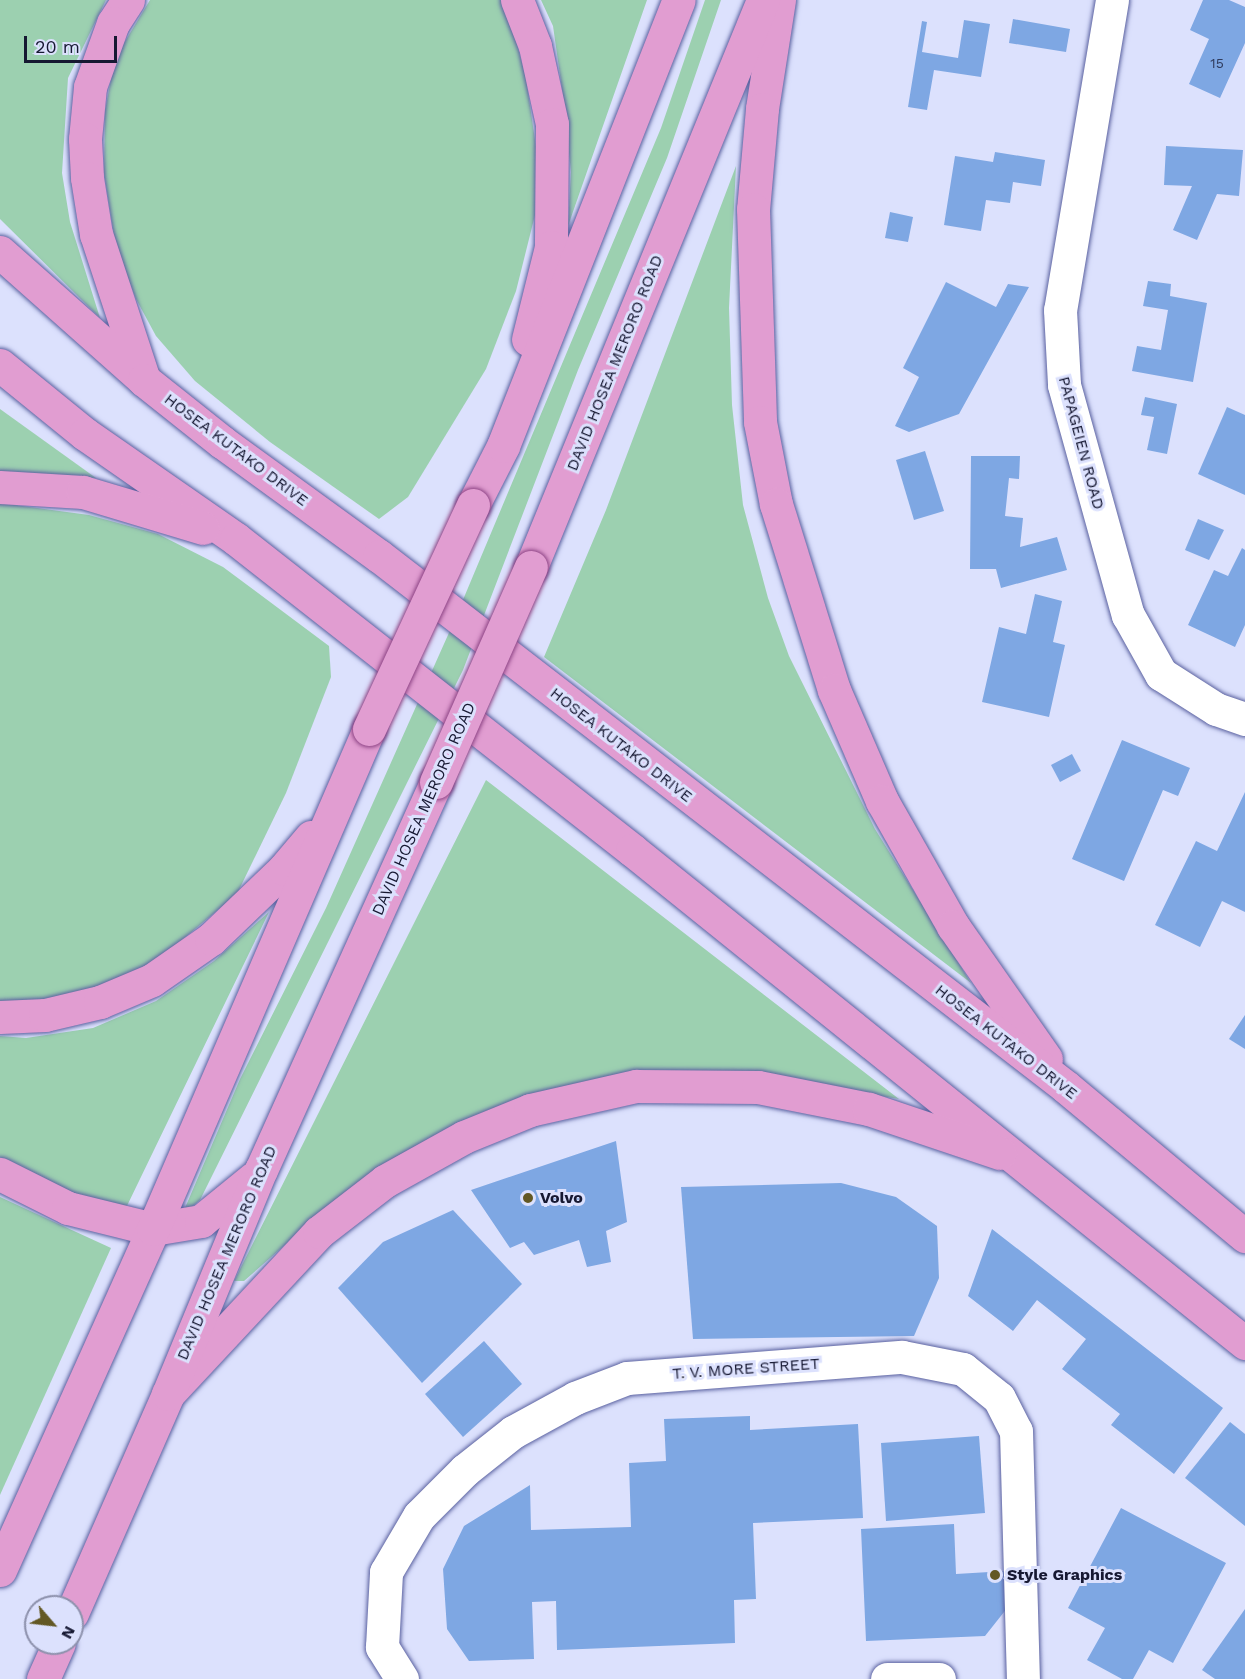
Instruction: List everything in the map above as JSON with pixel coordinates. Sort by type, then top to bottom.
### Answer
[{"type":"main road","points":[[128,0],[113,23],[90,87],[86,149],[96,234],[144,380]]},
{"type":"main road","points":[[503,446],[550,247],[554,192],[552,124],[535,46],[517,0]]},
{"type":"main road","points":[[0,1570],[153,1229],[369,729],[473,505],[503,446],[679,0]]},
{"type":"main road","name":"DAVID HOSEA MERORO ROAD","points":[[80,1595],[168,1394],[261,1170],[531,567],[763,0]]},
{"type":"main road","points":[[779,0],[762,109],[753,209],[760,422],[776,504],[834,690],[882,801],[953,926],[1066,1087]]},
{"type":"main road","name":"HOSEA KUTAKO DRIVE","points":[[0,252],[144,380],[222,442],[379,556],[1066,1087],[1245,1236]]},
{"type":"main road","points":[[0,365],[85,434],[236,539],[632,849],[1245,1342]]},
{"type":"main road","points":[[0,487],[83,492],[236,539]]},
{"type":"main road","points":[[0,1017],[45,1015],[89,1004],[152,980],[211,939],[254,900],[335,808]]},
{"type":"main road","points":[[168,1394],[319,1232],[385,1181],[464,1137],[530,1110],[636,1086],[758,1087],[868,1109],[1016,1158]]},
{"type":"main road","points":[[0,1174],[68,1208],[153,1229],[201,1221],[243,1189],[261,1170]]},
{"type":"main road","points":[[43,1679],[54,1655]]},
{"type":"street","name":"PAPAGEIEN ROAD","points":[[1112,0],[1060,310],[1064,385],[1128,615],[1161,674],[1216,709],[1245,719]]},
{"type":"street","name":"T. V. MORE STREET","points":[[402,1679],[382,1647],[386,1572],[419,1516],[465,1470],[513,1432],[575,1398],[627,1378],[902,1357],[963,1369],[999,1398],[1016,1431],[1023,1679]]},
{"type":"street","points":[[887,1679],[939,1679]]},
{"type":"green space","points":[[0,0],[106,0],[68,78],[62,173],[70,222],[100,318],[0,219]]},
{"type":"green space","points":[[150,0],[501,0],[509,14],[526,78],[536,147],[535,215],[516,291],[486,369],[408,497],[379,519],[270,442],[195,381],[156,336],[136,299],[116,248],[104,173],[105,111],[115,58]]},
{"type":"green space","points":[[541,0],[647,0],[568,226],[571,172],[564,103],[553,26]]},
{"type":"green space","points":[[705,0],[721,0],[667,158],[578,370],[463,670],[200,1200],[182,1215],[240,1079],[326,908],[452,626],[661,128]]},
{"type":"green space","points":[[736,166],[729,308],[732,405],[743,505],[768,598],[789,656],[875,829],[971,983],[544,657],[606,510]]},
{"type":"green space","points":[[0,409],[96,478],[0,475]]},
{"type":"green space","points":[[0,503],[89,515],[158,534],[223,567],[329,646],[331,677],[286,793],[237,894],[165,954],[117,982],[66,1001],[0,1003]]},
{"type":"green space","points":[[486,780],[899,1099],[757,1076],[612,1078],[320,1214],[244,1281],[234,1281]]},
{"type":"green space","points":[[269,912],[125,1210],[65,1192],[0,1157],[0,1036],[26,1038],[93,1028],[156,1001],[214,961]]},
{"type":"green space","points":[[0,1197],[111,1248],[0,1495]]},
{"type":"building","points":[[1203,0],[1229,0],[1245,7],[1245,43],[1220,98],[1189,84],[1209,39],[1190,30]]},
{"type":"building","points":[[1013,19],[1070,29],[1066,52],[1009,43]]},
{"type":"building","points":[[964,20],[990,24],[981,77],[934,70],[927,110],[908,107],[922,21],[927,22],[922,52],[958,58]]},
{"type":"building","points":[[1166,146],[1243,150],[1239,196],[1217,194],[1197,240],[1173,230],[1192,186],[1164,185]]},
{"type":"building","points":[[995,152],[1045,160],[1041,186],[1013,182],[1010,203],[986,200],[981,231],[944,225],[955,156],[993,162]]},
{"type":"building","points":[[890,212],[913,217],[908,242],[885,238]]},
{"type":"building","points":[[1148,281],[1171,284],[1170,296],[1207,303],[1193,382],[1132,371],[1137,346],[1161,350],[1168,310],[1143,306]]},
{"type":"building","points":[[946,282],[996,307],[1008,284],[1029,287],[959,414],[909,432],[895,426],[919,377],[903,368]]},
{"type":"building","points":[[1145,397],[1177,404],[1167,454],[1147,450],[1154,417],[1141,415]]},
{"type":"building","points":[[1227,407],[1245,415],[1245,495],[1198,474]]},
{"type":"building","points":[[925,451],[944,511],[914,520],[896,460]]},
{"type":"building","points":[[971,456],[1020,456],[1019,479],[1009,478],[1005,516],[1023,518],[1020,547],[1057,537],[1067,570],[1001,588],[996,569],[970,569]]},
{"type":"building","points":[[1198,519],[1224,530],[1209,560],[1185,550]]},
{"type":"building","points":[[1242,548],[1245,550],[1245,625],[1235,647],[1188,625],[1214,570],[1228,576]]},
{"type":"building","points":[[1035,594],[1062,601],[1053,642],[1065,645],[1049,717],[982,702],[999,627],[1026,634]]},
{"type":"building","points":[[1122,740],[1190,768],[1178,796],[1163,790],[1124,881],[1072,859]]},
{"type":"building","points":[[1072,754],[1081,771],[1060,782],[1051,765]]},
{"type":"building","points":[[1245,792],[1245,912],[1222,901],[1200,947],[1155,925],[1196,841],[1217,851]]},
{"type":"building","points":[[1245,1015],[1245,1049],[1229,1039]]},
{"type":"building","points":[[616,1141],[627,1222],[606,1231],[611,1262],[587,1267],[579,1240],[534,1255],[524,1242],[510,1248],[471,1190]]},
{"type":"building","points":[[841,1183],[896,1197],[937,1226],[939,1278],[914,1336],[693,1339],[681,1187]]},
{"type":"building","points":[[453,1210],[522,1284],[422,1383],[338,1288],[383,1242]]},
{"type":"building","points":[[992,1229],[1223,1408],[1174,1474],[1111,1425],[1120,1414],[1062,1369],[1086,1339],[1037,1300],[1013,1331],[968,1296]]},
{"type":"building","points":[[484,1341],[522,1384],[463,1437],[425,1394]]},
{"type":"building","points":[[750,1416],[750,1430],[858,1424],[863,1518],[753,1523],[756,1599],[734,1600],[735,1643],[557,1650],[556,1601],[532,1602],[534,1659],[469,1661],[447,1629],[443,1569],[464,1526],[530,1485],[531,1530],[631,1527],[629,1463],[666,1461],[664,1419]]},
{"type":"building","points":[[1230,1422],[1245,1434],[1245,1526],[1185,1478]]},
{"type":"building","points":[[979,1436],[985,1513],[886,1521],[881,1443]]},
{"type":"building","points":[[1121,1508],[1226,1563],[1173,1663],[1149,1650],[1133,1679],[1122,1679],[1087,1660],[1105,1628],[1068,1608]]},
{"type":"building","points":[[954,1524],[956,1574],[1006,1571],[1008,1607],[985,1636],[866,1641],[861,1529]]},
{"type":"building","points":[[1245,1609],[1245,1679],[1215,1679],[1202,1670]]},
{"type":"place","name":"Volvo","points":[[528,1198]]},
{"type":"place","name":"Style Graphics","points":[[995,1575]]}]
